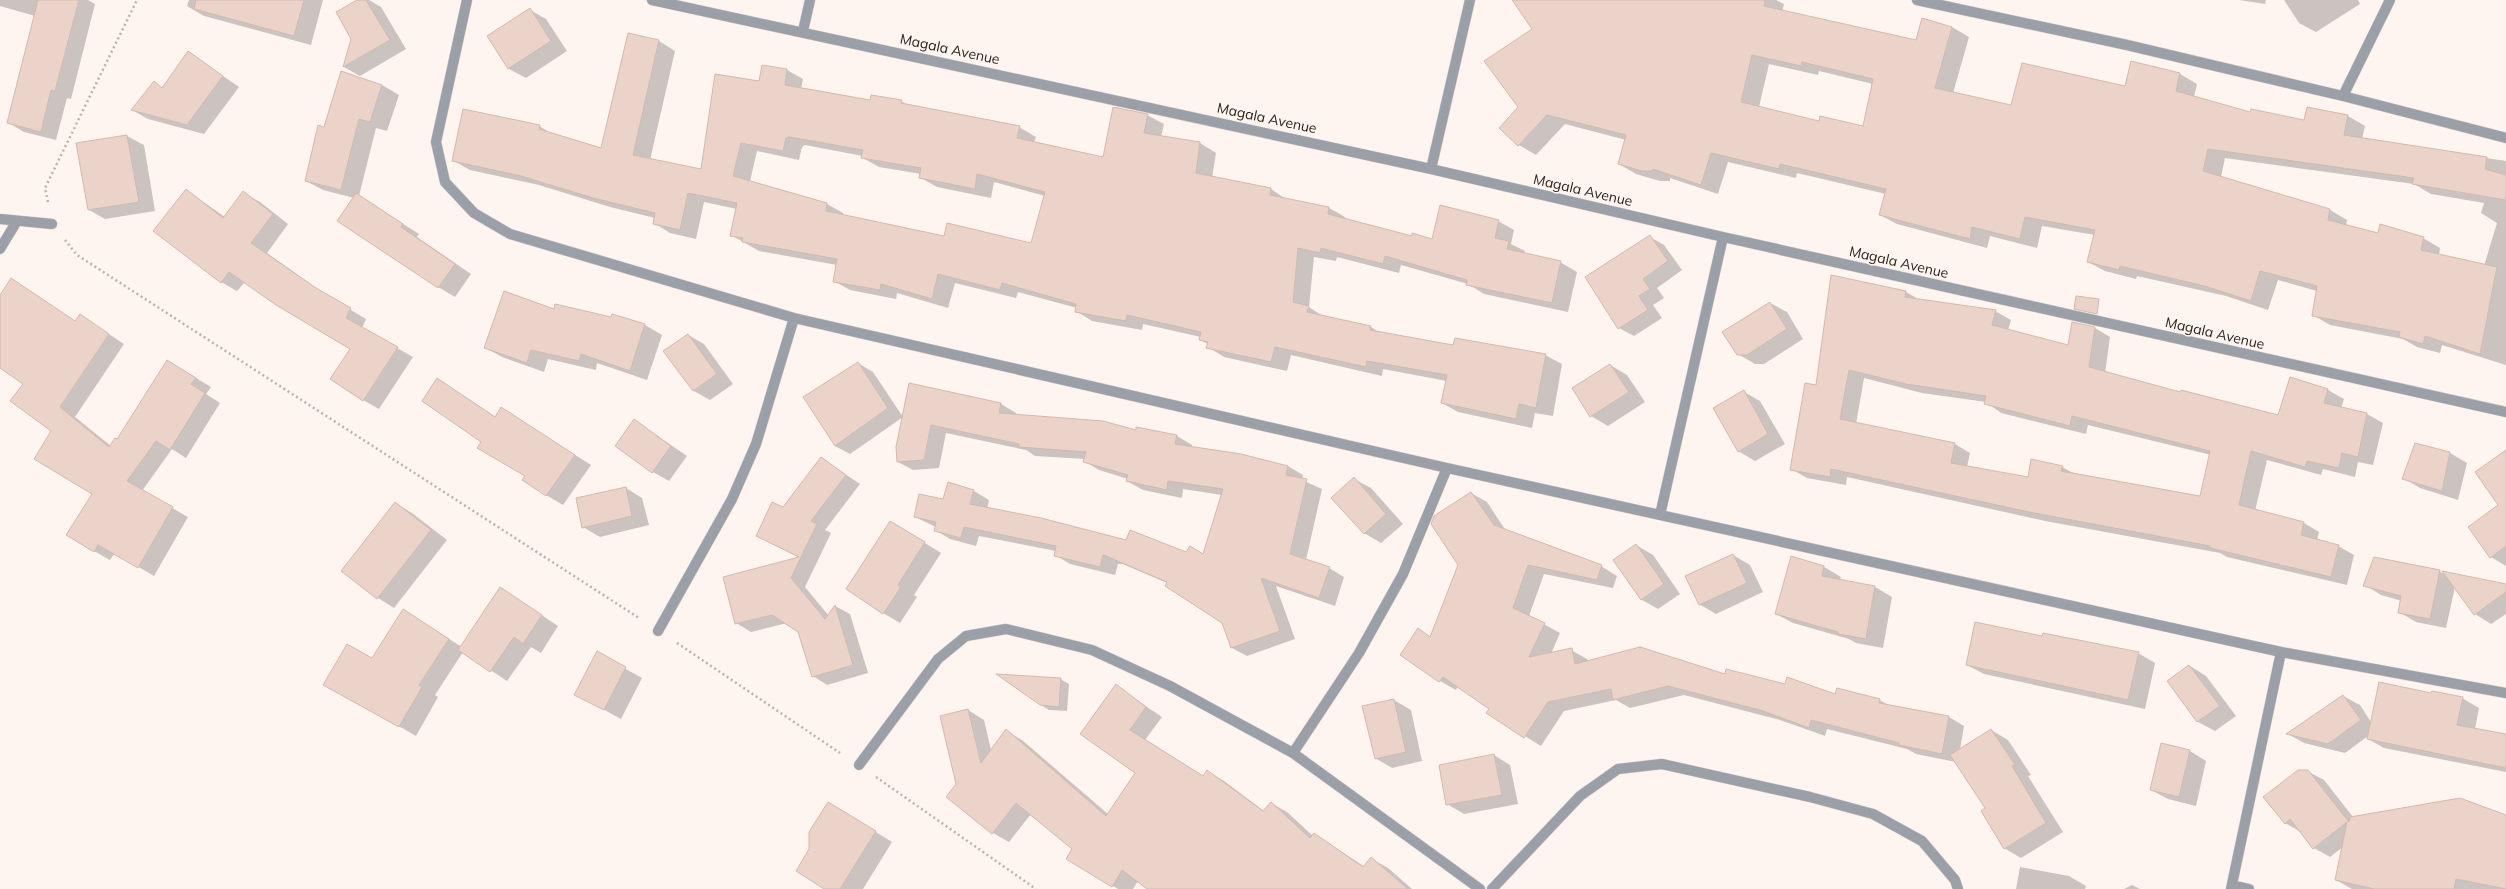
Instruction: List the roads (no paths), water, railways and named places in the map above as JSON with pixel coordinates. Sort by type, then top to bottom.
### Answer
[{"type":"street","points":[[467,0],[436,142],[445,182],[474,213],[510,234],[794,318],[1447,468],[2281,652],[2506,693]]},
{"type":"street","name":"Magala Avenue","points":[[652,0],[803,31],[1431,169],[1723,237],[2506,412]]},
{"type":"street","points":[[803,31],[810,0]]},
{"type":"street","points":[[1431,169],[1470,0]]},
{"type":"street","points":[[1917,0],[2127,45],[2343,96],[2506,138]]},
{"type":"street","points":[[2343,96],[2390,0]]},
{"type":"street","points":[[0,219],[52,224]]},
{"type":"street","points":[[0,249],[17,221]]},
{"type":"street","points":[[1660,515],[1723,237]]},
{"type":"street","points":[[658,631],[732,499],[756,444],[794,318]]},
{"type":"street","points":[[1293,753],[1359,653],[1403,574],[1447,468]]},
{"type":"street","points":[[859,765],[938,659],[966,636],[1006,629],[1092,650],[1170,686],[1293,753],[1480,889]]},
{"type":"street","points":[[2249,889],[2231,887],[2281,652]]},
{"type":"street","points":[[1492,889],[1580,796],[1618,769],[1662,764],[1810,797],[1873,814],[1922,841],[1955,880],[1958,889]]}]
